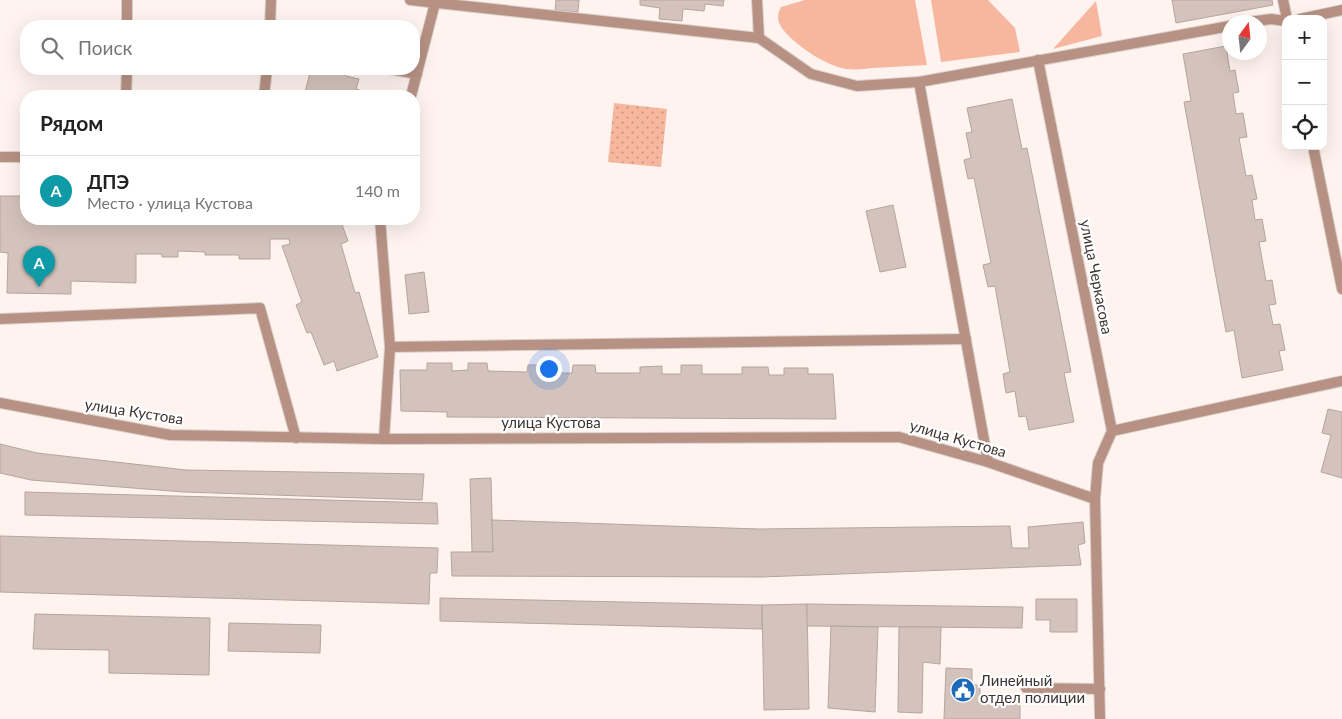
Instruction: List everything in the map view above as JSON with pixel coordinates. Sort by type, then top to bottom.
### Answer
[{"type":"street","points":[[127,0],[127,20]]},
{"type":"street","points":[[270,20],[271,0]]},
{"type":"street","points":[[410,0],[759,38],[811,74],[857,86],[919,82],[1222,27]]},
{"type":"street","points":[[758,0],[759,38]]},
{"type":"street","points":[[1283,0],[1285,15]]},
{"type":"street","points":[[420,62],[435,3]]},
{"type":"street","points":[[1319,15],[1342,10]]},
{"type":"street","points":[[1267,20],[1282,20]]},
{"type":"street","name":"улица Черкасова","points":[[1038,60],[1112,431]]},
{"type":"street","points":[[126,90],[127,75]]},
{"type":"street","points":[[264,90],[266,75]]},
{"type":"street","points":[[413,90],[417,75]]},
{"type":"street","points":[[919,82],[988,462]]},
{"type":"street","points":[[1314,150],[1342,288]]},
{"type":"street","points":[[0,157],[20,157]]},
{"type":"street","points":[[380,225],[390,347],[384,438]]},
{"type":"street","points":[[0,319],[260,308],[296,438]]},
{"type":"street","points":[[390,347],[966,339]]},
{"type":"street","points":[[1100,719],[1095,499],[1098,463],[1112,431],[1342,380]]},
{"type":"street","name":"улица Кустова","points":[[0,403],[170,435],[296,438],[899,437],[988,462],[1095,499]]},
{"type":"street","points":[[1026,688],[1100,689]]},
{"type":"shaded area","points":[[805,0],[915,0],[927,65],[849,69],[822,60],[792,39],[779,22],[778,15],[781,7]]},
{"type":"shaded area","points":[[931,0],[988,0],[1015,28],[1020,52],[941,62]]},
{"type":"shaded area","points":[[1096,1],[1102,36],[1053,49]]},
{"type":"shaded area","points":[[614,103],[667,109],[661,167],[608,162]]},
{"type":"building","points":[[556,0],[579,0],[578,12],[555,10]]},
{"type":"building","points":[[640,0],[724,0],[723,6],[705,4],[704,11],[683,9],[682,21],[659,19],[660,8],[640,5]]},
{"type":"building","points":[[1172,0],[1272,0],[1273,5],[1176,23]]},
{"type":"building","points":[[1222,47],[1222,60],[1228,60],[1230,71],[1235,70],[1239,92],[1233,93],[1236,114],[1243,113],[1247,137],[1239,138],[1246,176],[1252,175],[1257,199],[1252,200],[1255,220],[1262,219],[1266,241],[1259,242],[1266,281],[1272,280],[1276,304],[1269,305],[1273,325],[1280,324],[1285,350],[1279,351],[1283,370],[1242,378],[1234,330],[1226,332],[1184,102],[1191,101],[1183,54]]},
{"type":"building","points":[[309,75],[346,75],[359,79],[356,89],[359,90],[306,90]]},
{"type":"building","points":[[1012,99],[1022,149],[1027,148],[1071,372],[1064,373],[1074,422],[1029,430],[1026,416],[1019,417],[1015,391],[1006,393],[1003,374],[1010,372],[995,286],[988,287],[983,265],[991,263],[974,178],[968,179],[964,160],[971,158],[966,133],[972,132],[967,108]]},
{"type":"building","points":[[0,196],[20,196],[20,225],[342,225],[348,241],[341,244],[355,293],[359,292],[378,357],[337,371],[334,361],[324,365],[311,332],[307,333],[296,305],[302,302],[282,246],[290,244],[289,239],[270,239],[270,259],[239,259],[239,255],[205,255],[205,252],[178,251],[178,257],[162,257],[160,254],[136,254],[136,283],[71,281],[71,294],[7,293],[8,253],[0,252]]},
{"type":"building","points":[[893,205],[906,267],[880,272],[866,211]]},
{"type":"building","points":[[424,272],[429,312],[409,314],[405,275]]},
{"type":"building","points":[[427,363],[452,363],[452,371],[468,370],[468,363],[487,363],[488,371],[527,372],[528,365],[552,365],[552,373],[572,373],[573,365],[595,365],[596,373],[640,373],[640,367],[662,366],[662,374],[681,374],[681,365],[702,365],[702,374],[742,374],[742,367],[768,367],[769,375],[784,375],[784,368],[808,368],[808,374],[833,374],[836,419],[447,417],[447,412],[401,411],[400,370],[427,370]]},
{"type":"building","points":[[1328,409],[1342,412],[1342,478],[1321,472],[1331,435],[1322,433]]},
{"type":"building","points":[[0,444],[37,453],[186,470],[424,474],[422,500],[184,492],[31,480],[0,473]]},
{"type":"building","points":[[491,478],[493,552],[472,552],[470,479]]},
{"type":"building","points":[[25,492],[437,503],[438,524],[25,515]]},
{"type":"building","points":[[492,520],[758,529],[1010,526],[1012,548],[1029,548],[1028,527],[1083,522],[1085,543],[1078,545],[1081,565],[761,577],[452,576],[451,552],[493,552]]},
{"type":"building","points":[[0,536],[438,548],[437,573],[430,573],[429,604],[0,592]]},
{"type":"building","points":[[440,598],[762,605],[762,629],[440,621]]},
{"type":"building","points":[[1036,599],[1077,599],[1077,632],[1050,632],[1050,620],[1036,620]]},
{"type":"building","points":[[807,604],[809,709],[764,710],[762,605]]},
{"type":"building","points":[[807,604],[1023,607],[1022,628],[807,626]]},
{"type":"building","points":[[35,614],[210,618],[209,675],[109,673],[109,650],[33,649]]},
{"type":"building","points":[[229,623],[321,625],[320,653],[228,651]]},
{"type":"building","points":[[831,626],[878,627],[875,712],[828,708]]},
{"type":"building","points":[[899,627],[941,627],[940,664],[923,662],[922,713],[898,712]]},
{"type":"building","name":"Линейный отдел полиции","points":[[946,668],[972,669],[972,685],[980,685],[980,702],[1020,704],[1020,719],[944,719]]},
{"type":"place","name":"ДПЭ","points":[[39,287]]},
{"type":"place","name":"Линейный отдел полиции","points":[[963,690]]}]
